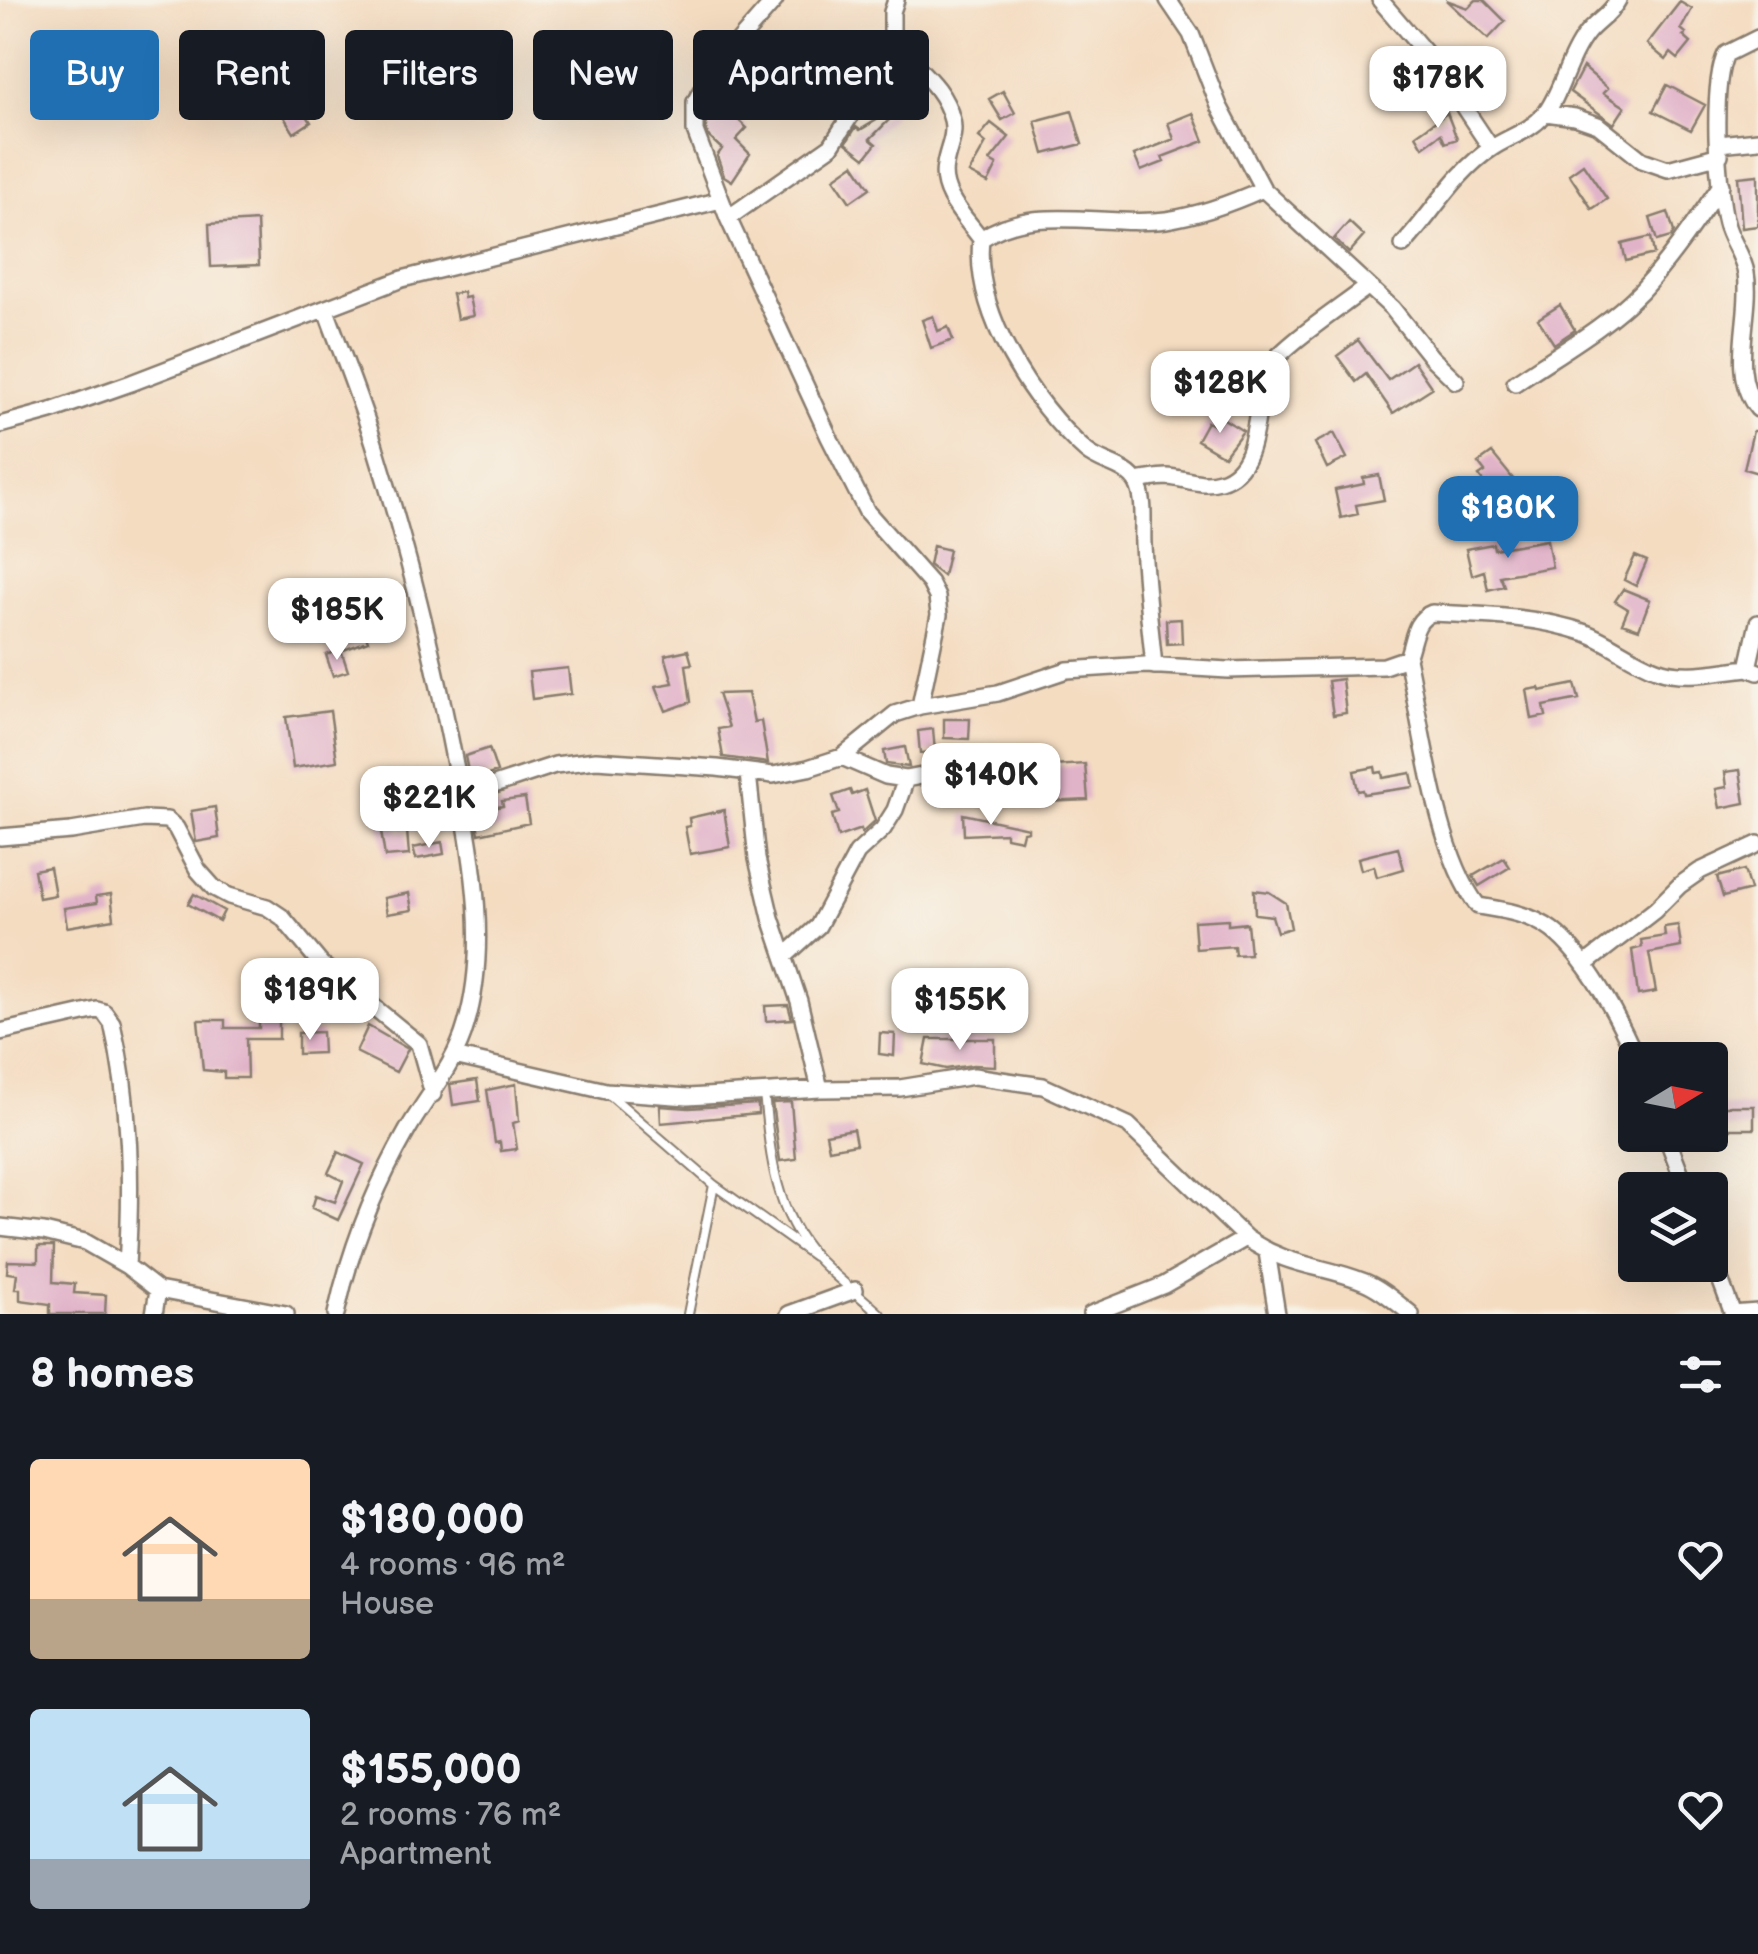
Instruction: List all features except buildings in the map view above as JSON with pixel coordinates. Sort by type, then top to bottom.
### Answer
[{"type":"street","points":[[775,0],[710,74],[695,102],[695,131],[728,218],[829,437],[868,512],[930,583],[937,598],[939,615],[920,706]]},
{"type":"street","points":[[892,30],[896,0]]},
{"type":"street","points":[[1168,0],[1191,34],[1219,106],[1263,189],[1392,308],[1456,381]]},
{"type":"street","points":[[1380,0],[1436,64],[1491,148]]},
{"type":"street","points":[[1402,245],[1491,148],[1526,132],[1546,113],[1568,62],[1587,32],[1618,0]]},
{"type":"street","points":[[1758,38],[1734,48],[1721,64],[1717,111],[1725,221],[1746,274],[1751,361],[1746,383],[1758,408]]},
{"type":"street","points":[[929,78],[953,121],[943,180],[949,196],[981,239],[979,258],[987,297],[1012,366],[1088,453],[1124,471],[1136,481],[1142,496],[1154,666]]},
{"type":"street","points":[[1546,113],[1574,116],[1598,125],[1642,160],[1668,169],[1758,140]]},
{"type":"street","points":[[728,218],[830,146],[847,120]]},
{"type":"street","points":[[1514,383],[1600,325],[1640,292],[1721,185]]},
{"type":"street","points":[[981,239],[999,226],[1025,221],[1164,220],[1229,204],[1263,189]]},
{"type":"street","points":[[0,425],[51,411],[402,279],[721,200]]},
{"type":"street","points":[[1136,481],[1168,477],[1198,484],[1225,481],[1246,460],[1254,441],[1266,369],[1280,354],[1368,288]]},
{"type":"street","points":[[326,310],[377,451],[427,630],[475,884],[478,953],[466,1025],[454,1056],[408,1128],[379,1185],[348,1260],[336,1314]]},
{"type":"street","points":[[1627,1042],[1584,965],[1551,929],[1512,911],[1478,906],[1462,884],[1448,846],[1407,658],[1416,625],[1423,616],[1453,614],[1560,626],[1588,634],[1654,668],[1677,674],[1753,670],[1758,623]]},
{"type":"street","points":[[461,796],[555,765],[596,760],[773,775],[842,756],[895,714],[998,693],[1067,670],[1384,666],[1407,658]]},
{"type":"street","points":[[842,756],[886,776],[906,779],[943,772],[998,778]]},
{"type":"street","points":[[748,773],[758,859],[771,918],[820,1089]]},
{"type":"street","points":[[785,956],[818,926],[857,853],[889,819],[906,779]]},
{"type":"street","points":[[0,837],[71,831],[144,818],[166,820],[176,828],[198,870],[214,888],[267,907],[282,917],[321,964],[419,1044],[433,1094]]},
{"type":"street","points":[[1584,965],[1690,878],[1758,844]]},
{"type":"street","points":[[0,1032],[97,1010],[104,1012],[112,1023],[128,1118],[132,1186],[127,1266]]},
{"type":"street","points":[[454,1056],[606,1091],[688,1096],[900,1088],[974,1076],[1044,1086],[1128,1125],[1246,1238],[1267,1252],[1300,1266],[1366,1282],[1411,1314]]},
{"type":"street","points":[[0,1227],[85,1242],[127,1266],[158,1290],[286,1314]]},
{"type":"street","points":[[1096,1314],[1164,1284],[1246,1238]]},
{"type":"street","points":[[1267,1252],[1277,1314]]},
{"type":"street","points":[[1721,1282],[1732,1314],[1758,1312]]},
{"type":"street","points":[[154,1314],[158,1290]]},
{"type":"street","points":[[789,1314],[855,1290]]},
{"type":"lane","points":[[606,1091],[714,1185],[814,1256],[880,1314]]},
{"type":"lane","points":[[764,1092],[772,1164],[785,1211],[814,1256]]},
{"type":"lane","points":[[688,1314],[714,1185]]}]
